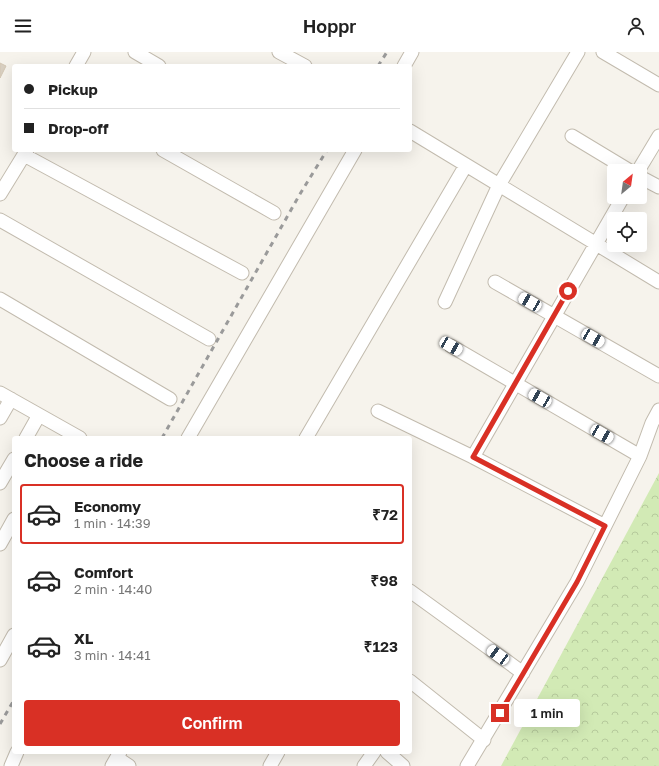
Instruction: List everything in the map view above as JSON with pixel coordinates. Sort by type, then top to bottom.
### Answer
[{"type":"street","points":[[77,64],[84,52]]},
{"type":"street","points":[[135,52],[156,64]]},
{"type":"street","points":[[279,52],[300,64]]},
{"type":"street","points":[[405,64],[412,52]]},
{"type":"street","points":[[446,302],[500,185],[578,52]]},
{"type":"street","points":[[604,52],[659,85]]},
{"type":"street","points":[[412,132],[659,282]]},
{"type":"street","points":[[572,136],[618,164]]},
{"type":"street","points":[[642,164],[659,136]]},
{"type":"street","points":[[0,194],[25,152],[242,273]]},
{"type":"street","points":[[167,152],[274,213]]},
{"type":"street","points":[[189,436],[354,152]]},
{"type":"street","points":[[307,436],[466,165]]},
{"type":"street","points":[[647,181],[659,187]]},
{"type":"street","points":[[473,457],[619,204]]},
{"type":"street","points":[[0,220],[209,339]]},
{"type":"street","points":[[495,282],[659,376]]},
{"type":"street","points":[[0,299],[170,399]]},
{"type":"street","points":[[451,346],[640,456]]},
{"type":"street","points":[[0,418],[5,396],[40,415],[63,434]]},
{"type":"street","points":[[467,766],[484,740],[577,582],[640,456],[652,423],[659,410]]},
{"type":"street","points":[[378,411],[473,457],[605,526]]},
{"type":"street","points":[[27,436],[40,415]]},
{"type":"street","points":[[0,483],[12,462]]},
{"type":"street","points":[[0,544],[12,523]]},
{"type":"street","points":[[412,592],[523,673]]},
{"type":"street","points":[[0,659],[12,638]]},
{"type":"street","points":[[412,688],[484,740]]},
{"type":"street","points":[[11,766],[17,754]]},
{"type":"street","points":[[270,766],[277,754]]},
{"type":"street","points":[[364,766],[373,754]]},
{"type":"street","points":[[389,754],[403,766]]},
{"type":"street","points":[[116,759],[129,766]]},
{"type":"green space","points":[[659,473],[659,766],[501,766]]},
{"type":"building","points":[[0,63],[6,66],[0,78]]},
{"type":"railway","points":[[379,64],[387,52]]},
{"type":"railway","points":[[163,436],[300,194],[326,152]]},
{"type":"railway","points":[[0,724],[12,703]]},
{"type":"route","points":[[500,713],[577,582],[605,526],[473,457],[568,291]]}]
